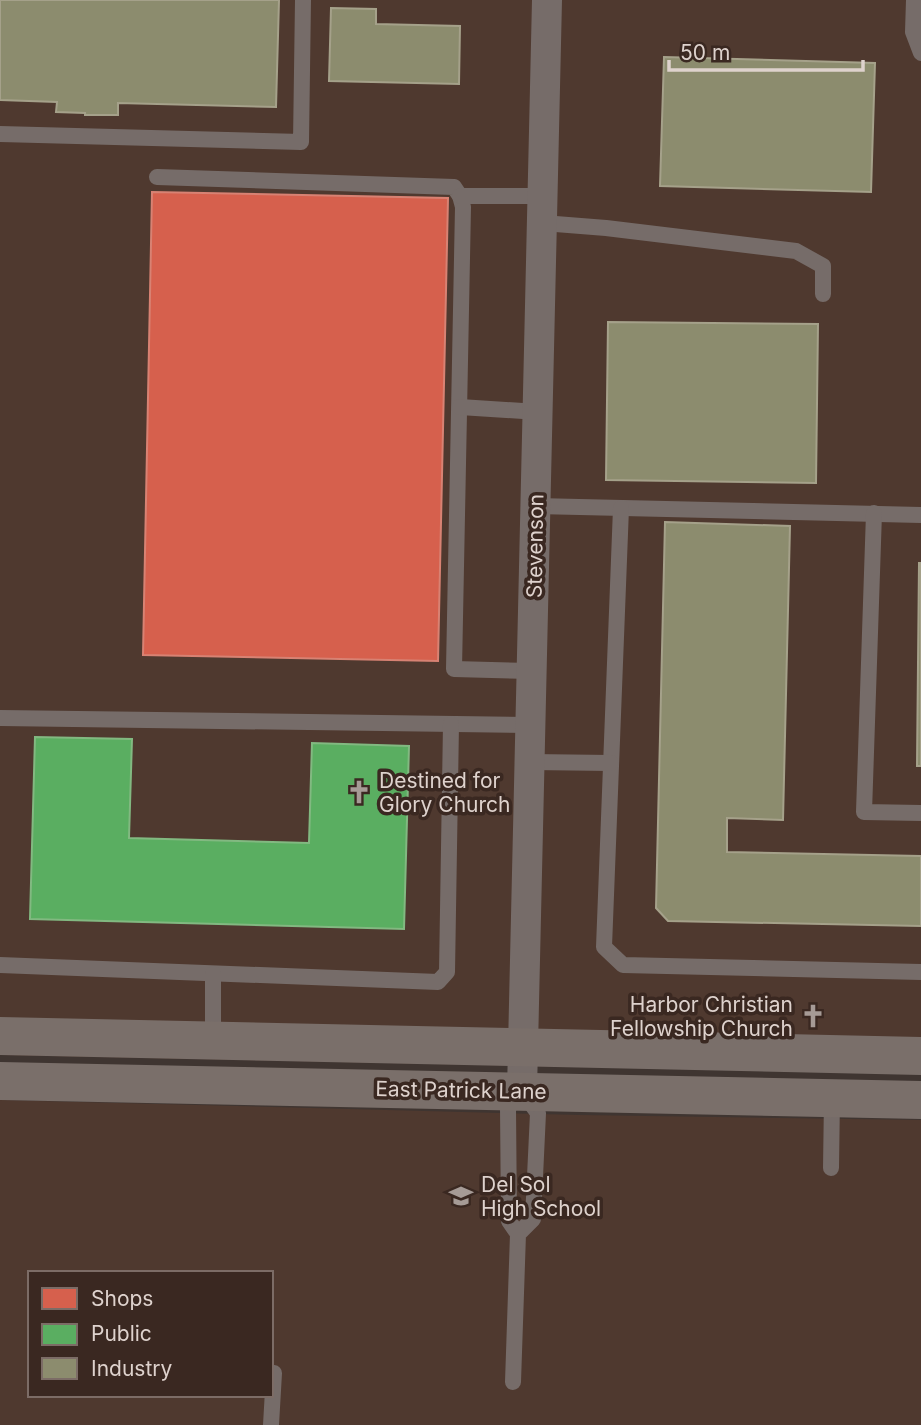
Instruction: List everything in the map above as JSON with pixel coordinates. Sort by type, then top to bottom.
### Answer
[{"type":"main road","points":[[0,1036],[921,1055]]},
{"type":"main road","name":"East Patrick Lane","points":[[0,1081],[921,1100]]},
{"type":"street","name":"Stevenson","points":[[522,1091],[547,0]]},
{"type":"lane","points":[[0,134],[301,142],[303,0]]},
{"type":"lane","points":[[914,0],[913,32],[921,53]]},
{"type":"lane","points":[[157,177],[454,187],[463,207],[454,669],[533,671]]},
{"type":"lane","points":[[460,196],[543,209],[606,228],[796,251],[822,265],[823,294]]},
{"type":"lane","points":[[460,407],[538,412]]},
{"type":"lane","points":[[536,506],[921,514]]},
{"type":"lane","points":[[621,508],[604,947],[623,965],[921,972]]},
{"type":"lane","points":[[874,513],[864,812],[921,813]]},
{"type":"lane","points":[[0,718],[531,725]]},
{"type":"lane","points":[[0,965],[438,982],[447,972],[452,724]]},
{"type":"lane","points":[[531,762],[611,763]]},
{"type":"lane","points":[[213,974],[213,1040]]},
{"type":"lane","points":[[513,1381],[518,1234],[509,1221],[508,1108],[522,1091],[538,1113],[533,1219],[518,1234]]},
{"type":"lane","points":[[831,1168],[832,1098]]},
{"type":"lane","points":[[271,1425],[274,1373]]},
{"type":"shaded area","points":[[0,0],[921,0],[921,1074],[0,1055]]},
{"type":"shaded area","name":"Del Sol High School","points":[[0,1100],[580,1115],[921,1120],[921,1425],[0,1425]]},
{"type":"building: Shops","points":[[152,192],[448,198],[438,661],[143,655]]},
{"type":"building: Public","name":"Destined for Glory Church","points":[[35,737],[132,739],[129,838],[309,843],[312,743],[409,746],[404,929],[30,919]]},
{"type":"building: Industry","points":[[0,0],[279,0],[276,107],[118,103],[118,115],[85,115],[56,112],[57,102],[0,100]]},
{"type":"building: Industry","points":[[331,8],[376,9],[376,24],[460,26],[459,84],[329,81]]},
{"type":"building: Industry","points":[[664,57],[875,63],[871,192],[660,186]]},
{"type":"building: Industry","points":[[608,322],[818,324],[816,483],[606,480]]},
{"type":"building: Industry","points":[[665,522],[790,526],[783,820],[727,818],[727,852],[921,856],[921,926],[668,921],[656,908]]},
{"type":"building: Industry","points":[[919,563],[921,766],[917,766]]},
{"type":"place","name":"Destined for Glory Church","points":[[359,792]]},
{"type":"place","name":"Harbor Christian Fellowship Church","points":[[813,1016]]},
{"type":"place","name":"Del Sol High School","points":[[461,1196]]}]
